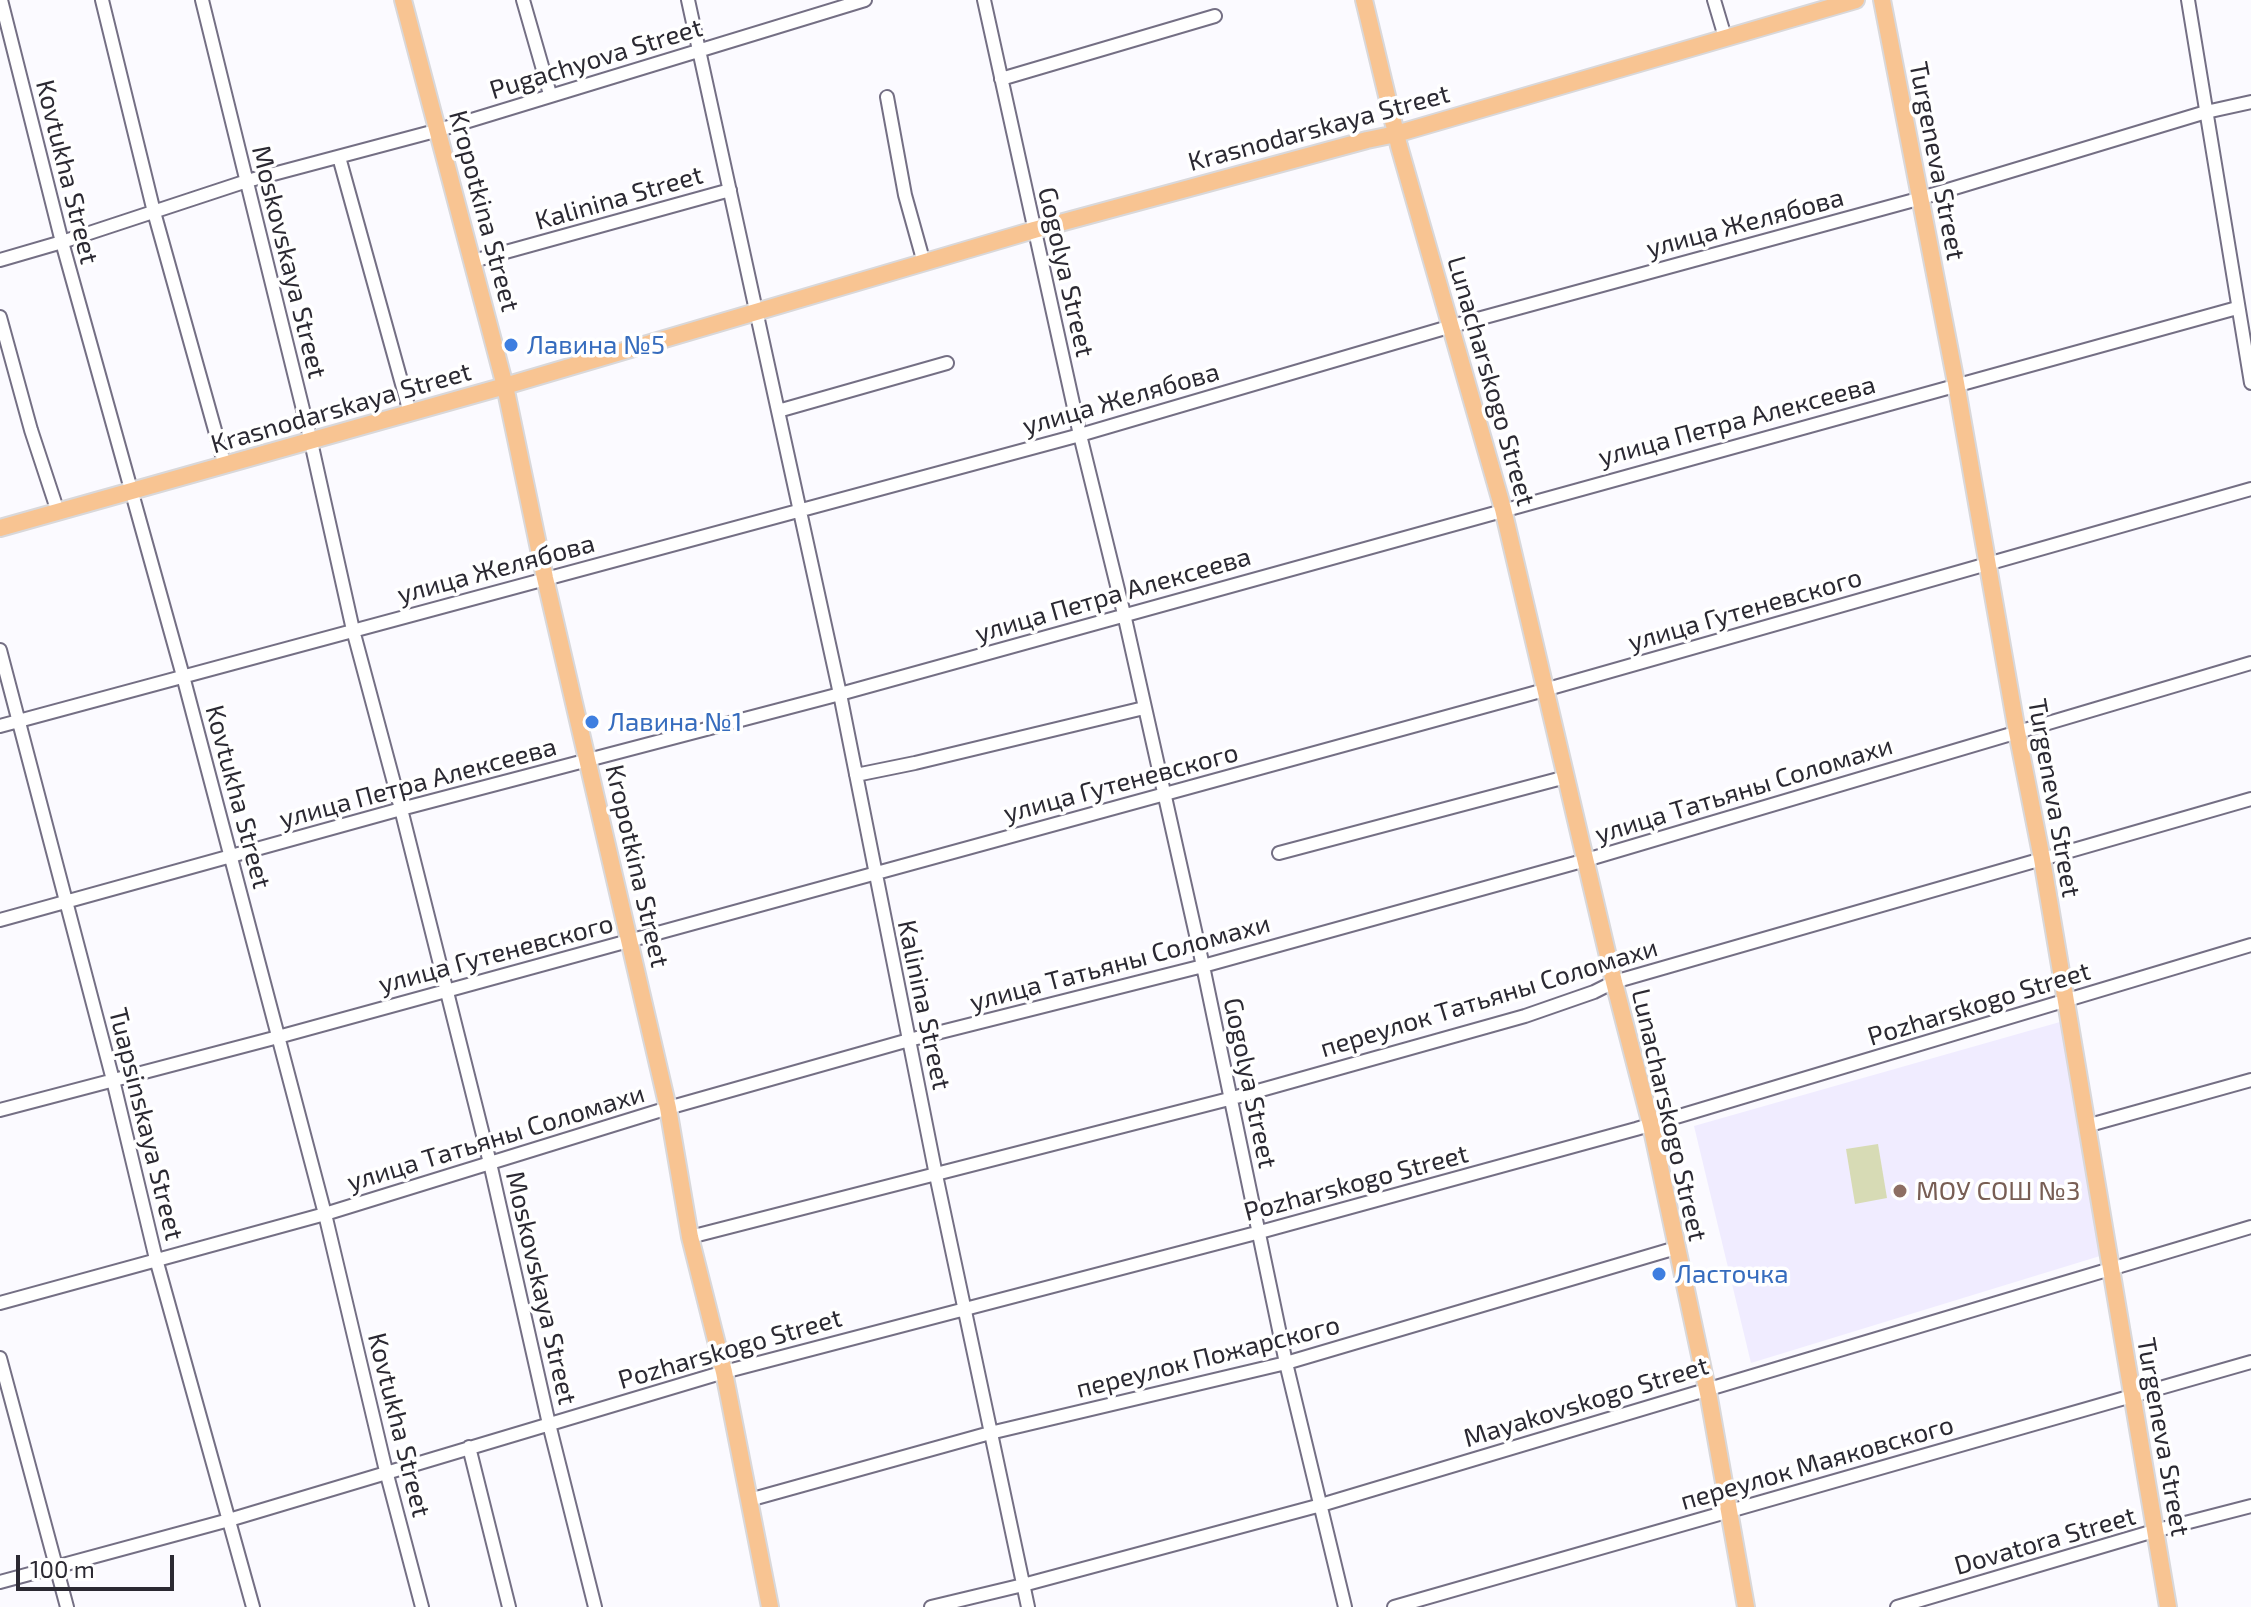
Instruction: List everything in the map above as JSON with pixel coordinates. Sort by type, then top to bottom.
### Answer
[{"type":"main road","name":"Kropotkina Street","points":[[403,0],[505,386],[545,578],[668,1108],[690,1237],[724,1372],[770,1607]]},
{"type":"main road","name":"Lunacharskogo Street","points":[[1364,0],[1396,134],[1503,509],[1614,982],[1651,1125],[1707,1388],[1746,1607]]},
{"type":"main road","name":"Krasnodarskaya Street","points":[[0,528],[311,442],[1034,230],[1396,134],[1828,4],[1856,0]]},
{"type":"main road","name":"Turgeneva Street","points":[[1882,0],[1918,199],[1956,383],[2042,859],[2168,1607]]},
{"type":"street","name":"Kovtukha Street","points":[[1,0],[62,242],[183,676],[325,1214],[422,1607]]},
{"type":"street","points":[[102,0],[154,212],[225,466]]},
{"type":"street","name":"Moskovskaya Street","points":[[202,0],[311,442],[353,630],[490,1163],[549,1424],[595,1607]]},
{"type":"street","points":[[523,0],[550,94]]},
{"type":"street","name":"Kalinina Street","points":[[688,0],[840,694],[936,1175],[1028,1607]]},
{"type":"street","name":"Pugachyova Street","points":[[0,260],[247,181],[439,130],[865,0]]},
{"type":"street","name":"Gogolya Street","points":[[984,0],[1080,435],[1124,614],[1203,966],[1286,1363],[1345,1607]]},
{"type":"street","points":[[1714,0],[1725,37]]},
{"type":"street","points":[[2188,0],[2251,383]]},
{"type":"street","points":[[1001,79],[1215,16]]},
{"type":"street","points":[[887,97],[905,195],[924,263]]},
{"type":"street","name":"улица Желябова","points":[[0,726],[1080,435],[1452,326],[1918,199],[2206,112],[2251,102]]},
{"type":"street","points":[[339,157],[410,413]]},
{"type":"street","name":"Kalinina Street","points":[[473,261],[730,190]]},
{"type":"street","name":"улица Петра Алексеева","points":[[0,920],[401,809],[840,694],[1956,383],[2237,308]]},
{"type":"street","points":[[0,317],[31,430],[58,512]]},
{"type":"street","points":[[778,411],[947,363]]},
{"type":"street","name":"улица Гутеневского","points":[[0,1110],[278,1037],[1544,690],[2251,489]]},
{"type":"street","name":"Tuapsinskaya Street","points":[[0,650],[113,1080],[156,1259],[253,1607]]},
{"type":"street","name":"улица Татьяны Соломахи","points":[[0,1303],[325,1214],[668,1108],[909,1040],[1203,966],[1586,860],[2251,663]]},
{"type":"street","points":[[856,775],[1144,708]]},
{"type":"street","points":[[1279,853],[1566,777]]},
{"type":"street","name":"переулок Татьяны Соломахи","points":[[690,1237],[1229,1099],[1525,1016],[1614,982],[2251,799]]},
{"type":"street","name":"Pozharskogo Street","points":[[0,1582],[229,1520],[724,1372],[1260,1232],[1651,1125],[2251,945]]},
{"type":"street","points":[[2086,1126],[2251,1080]]},
{"type":"street","name":"Mayakovskogo Street","points":[[931,1607],[1321,1505],[2251,1227]]},
{"type":"street","name":"переулок Пожарского","points":[[749,1500],[990,1433],[1286,1363],[1676,1248]]},
{"type":"street","points":[[0,1358],[67,1607]]},
{"type":"street","name":"переулок Маяковского","points":[[1394,1607],[2251,1362]]},
{"type":"street","points":[[469,1447],[509,1607]]},
{"type":"street","name":"Dovatora Street","points":[[1897,1607],[2154,1531],[2251,1506]]},
{"type":"shaded area","name":"МОУ СОШ №3","points":[[2060,1022],[2100,1256],[1751,1363],[1694,1126]]},
{"type":"green space","points":[[1878,1144],[1887,1198],[1855,1204],[1846,1149]]},
{"type":"place","name":"Лавина №5","points":[[511,345]]},
{"type":"place","name":"Лавина №1","points":[[592,722]]},
{"type":"place","name":"МОУ СОШ №3","points":[[1900,1191]]},
{"type":"place","name":"Ласточка","points":[[1659,1274]]}]
